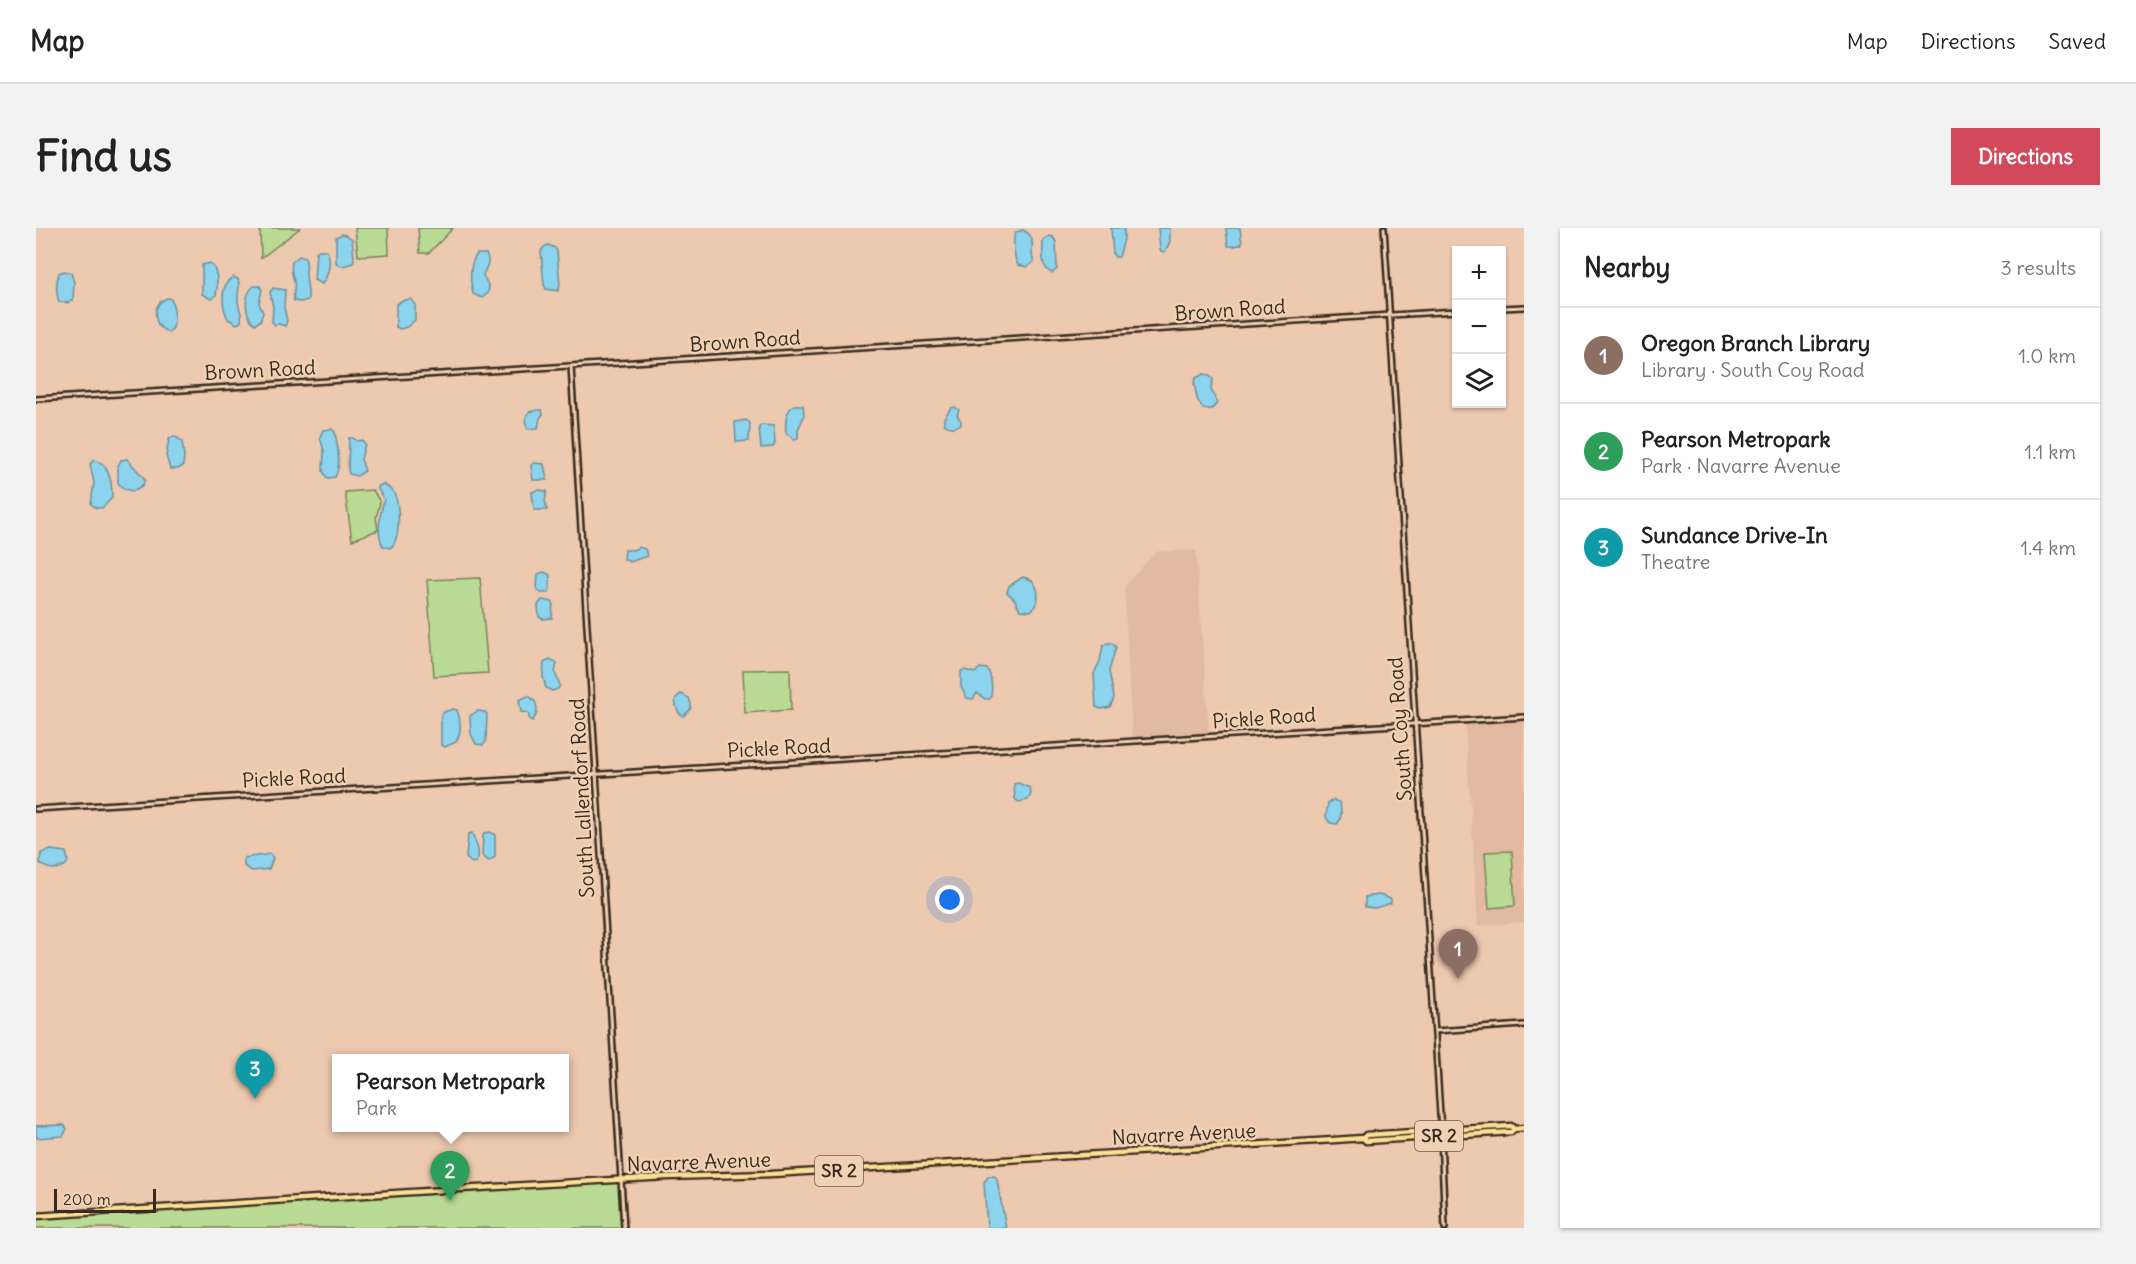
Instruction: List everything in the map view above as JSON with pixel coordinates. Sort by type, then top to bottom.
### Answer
[{"type":"highway","name":"Navarre Avenue","points":[[36,1216],[1363,1138],[1366,1135],[1511,1131],[1524,1128]]},
{"type":"highway","name":"Navarre Avenue","points":[[1363,1138],[1366,1141],[1441,1133]]},
{"type":"highway","points":[[1372,1140],[1373,1137],[1386,1134]]},
{"type":"street","name":"South Coy Road","points":[[1384,228],[1435,1031],[1445,1228]]},
{"type":"street","points":[[1506,308],[1524,307]]},
{"type":"street","name":"Brown Road","points":[[36,399],[1452,311]]},
{"type":"street","name":"South Lallendorf Road","points":[[571,366],[624,1228]]},
{"type":"street","name":"Pickle Road","points":[[36,809],[1524,717]]},
{"type":"street","points":[[1435,1031],[1524,1025]]},
{"type":"shaded area","points":[[1196,550],[1209,733],[1132,738],[1124,587],[1159,551]]},
{"type":"shaded area","points":[[1524,717],[1524,922],[1478,926],[1465,721]]},
{"type":"green space","points":[[260,228],[300,228],[261,258]]},
{"type":"green space","points":[[355,228],[388,228],[389,254],[358,256]]},
{"type":"green space","points":[[418,228],[453,228],[429,253],[420,253]]},
{"type":"green space","points":[[373,490],[380,502],[376,518],[378,530],[352,540],[345,492]]},
{"type":"green space","points":[[480,578],[488,673],[434,676],[427,580]]},
{"type":"green space","points":[[790,669],[791,710],[745,713],[743,670]]},
{"type":"green space","points":[[1512,851],[1515,906],[1489,908],[1485,852]]},
{"type":"green space","points":[[621,1180],[624,1228],[36,1228],[36,1216]]},
{"type":"water","points":[[1111,228],[1124,228],[1124,239],[1119,257],[1113,254]]},
{"type":"water","points":[[1158,228],[1170,228],[1170,241],[1165,252],[1160,249]]},
{"type":"water","points":[[1226,228],[1240,228],[1242,244],[1228,246]]},
{"type":"water","points":[[1023,230],[1032,240],[1034,262],[1027,267],[1018,265],[1015,258],[1014,238],[1016,232]]},
{"type":"water","points":[[342,234],[352,239],[354,258],[353,263],[343,266],[336,262],[336,237]]},
{"type":"water","points":[[1049,236],[1053,237],[1056,242],[1057,269],[1052,273],[1048,271],[1043,259],[1043,240]]},
{"type":"water","points":[[548,245],[557,251],[560,285],[558,291],[546,289],[544,285],[541,251]]},
{"type":"water","points":[[326,250],[329,258],[328,272],[322,284],[314,280],[316,252]]},
{"type":"water","points":[[477,254],[486,254],[488,260],[483,275],[489,287],[488,293],[482,298],[473,294],[471,284],[471,268]]},
{"type":"water","points":[[299,256],[305,258],[306,262],[308,293],[308,300],[301,302],[294,301],[291,269],[292,262]]},
{"type":"water","points":[[210,263],[215,269],[217,282],[216,295],[211,299],[202,294],[202,265]]},
{"type":"water","points":[[64,271],[71,273],[74,282],[73,300],[67,303],[59,302],[57,291],[59,273]]},
{"type":"water","points":[[233,277],[238,279],[239,285],[238,303],[241,322],[237,324],[228,319],[223,303],[225,285]]},
{"type":"water","points":[[254,286],[260,286],[262,290],[259,303],[263,313],[260,321],[255,324],[249,316],[246,305],[248,294]]},
{"type":"water","points":[[273,288],[285,290],[284,307],[287,321],[285,326],[275,325],[272,322],[273,307],[270,292]]},
{"type":"water","points":[[167,298],[172,301],[174,313],[173,328],[169,332],[164,330],[156,320],[156,310],[160,302]]},
{"type":"water","points":[[411,299],[415,305],[415,320],[407,327],[400,329],[396,327],[396,304]]},
{"type":"water","points":[[1203,374],[1213,379],[1211,389],[1217,403],[1212,409],[1203,409],[1197,399],[1194,382]]},
{"type":"water","points":[[794,405],[803,405],[804,416],[798,430],[798,438],[795,440],[786,433],[787,414]]},
{"type":"water","points":[[955,407],[959,410],[957,415],[961,424],[955,427],[944,424],[944,418],[951,408]]},
{"type":"water","points":[[542,410],[543,414],[538,428],[528,429],[526,418],[529,412]]},
{"type":"water","points":[[746,420],[750,423],[749,441],[736,442],[735,422]]},
{"type":"water","points":[[774,426],[775,444],[773,447],[761,448],[759,427]]},
{"type":"water","points":[[332,429],[335,432],[337,443],[338,467],[335,477],[327,478],[323,471],[324,451],[320,437],[323,430]]},
{"type":"water","points":[[174,436],[182,441],[183,466],[170,469],[166,456],[169,439]]},
{"type":"water","points":[[349,438],[362,440],[365,444],[361,459],[365,471],[357,476],[349,474],[348,470]]},
{"type":"water","points":[[127,459],[145,479],[143,485],[133,491],[124,489],[118,483],[118,466],[121,460]]},
{"type":"water","points":[[94,460],[103,464],[111,484],[112,498],[102,508],[96,508],[91,504],[94,483],[90,464]]},
{"type":"water","points":[[544,464],[547,480],[533,480],[531,465]]},
{"type":"water","points":[[383,484],[394,493],[397,505],[398,530],[394,544],[390,548],[383,546],[379,529],[384,500],[377,487]]},
{"type":"water","points":[[547,491],[545,501],[547,510],[534,510],[532,492]]},
{"type":"water","points":[[639,547],[645,549],[647,556],[630,562],[624,559],[625,550]]},
{"type":"water","points":[[544,572],[550,575],[548,593],[541,593],[537,589],[538,574]]},
{"type":"water","points":[[1023,577],[1032,580],[1038,592],[1036,604],[1031,611],[1020,610],[1015,600],[1007,592],[1009,586]]},
{"type":"water","points":[[542,600],[553,602],[552,618],[539,617],[538,605]]},
{"type":"water","points":[[1112,643],[1116,647],[1109,671],[1114,698],[1110,707],[1101,709],[1096,707],[1094,674],[1103,646]]},
{"type":"water","points":[[550,659],[557,663],[555,673],[560,685],[558,689],[552,691],[546,688],[543,677],[544,663]]},
{"type":"water","points":[[980,668],[987,669],[990,676],[992,688],[990,699],[985,699],[977,693],[973,699],[967,698],[961,687],[961,671],[975,673]]},
{"type":"water","points":[[681,694],[689,698],[691,704],[683,716],[678,711],[676,703],[676,698]]},
{"type":"water","points":[[528,696],[534,700],[537,707],[535,718],[532,721],[528,713],[521,712],[519,700]]},
{"type":"water","points":[[453,709],[457,710],[459,718],[459,735],[456,742],[445,747],[441,745],[441,715]]},
{"type":"water","points":[[477,711],[487,714],[486,742],[483,745],[476,744],[471,734],[470,716]]},
{"type":"water","points":[[1018,783],[1030,788],[1031,794],[1028,800],[1019,802],[1015,799],[1014,784]]},
{"type":"water","points":[[1333,800],[1339,802],[1341,807],[1341,816],[1337,824],[1330,823],[1326,817],[1328,803]]},
{"type":"water","points":[[490,832],[495,835],[495,857],[489,861],[482,856],[483,835]]},
{"type":"water","points":[[472,833],[478,859],[472,863],[466,858],[468,834]]},
{"type":"water","points":[[51,850],[66,852],[68,861],[66,865],[53,869],[40,863],[41,853]]},
{"type":"water","points":[[270,854],[273,858],[269,869],[252,871],[244,866],[244,858]]},
{"type":"water","points":[[1379,895],[1391,899],[1391,903],[1375,908],[1365,907],[1365,897]]},
{"type":"water","points":[[64,1125],[67,1129],[63,1136],[36,1138],[36,1126]]},
{"type":"water","points":[[989,1176],[995,1176],[997,1180],[1006,1228],[987,1228],[984,1182]]},
{"type":"place","name":"Oregon Branch Library","points":[[1458,979]]},
{"type":"place","name":"Sundance Drive-In","points":[[255,1099]]},
{"type":"place","name":"Pearson Metropark","points":[[450,1201]]}]
